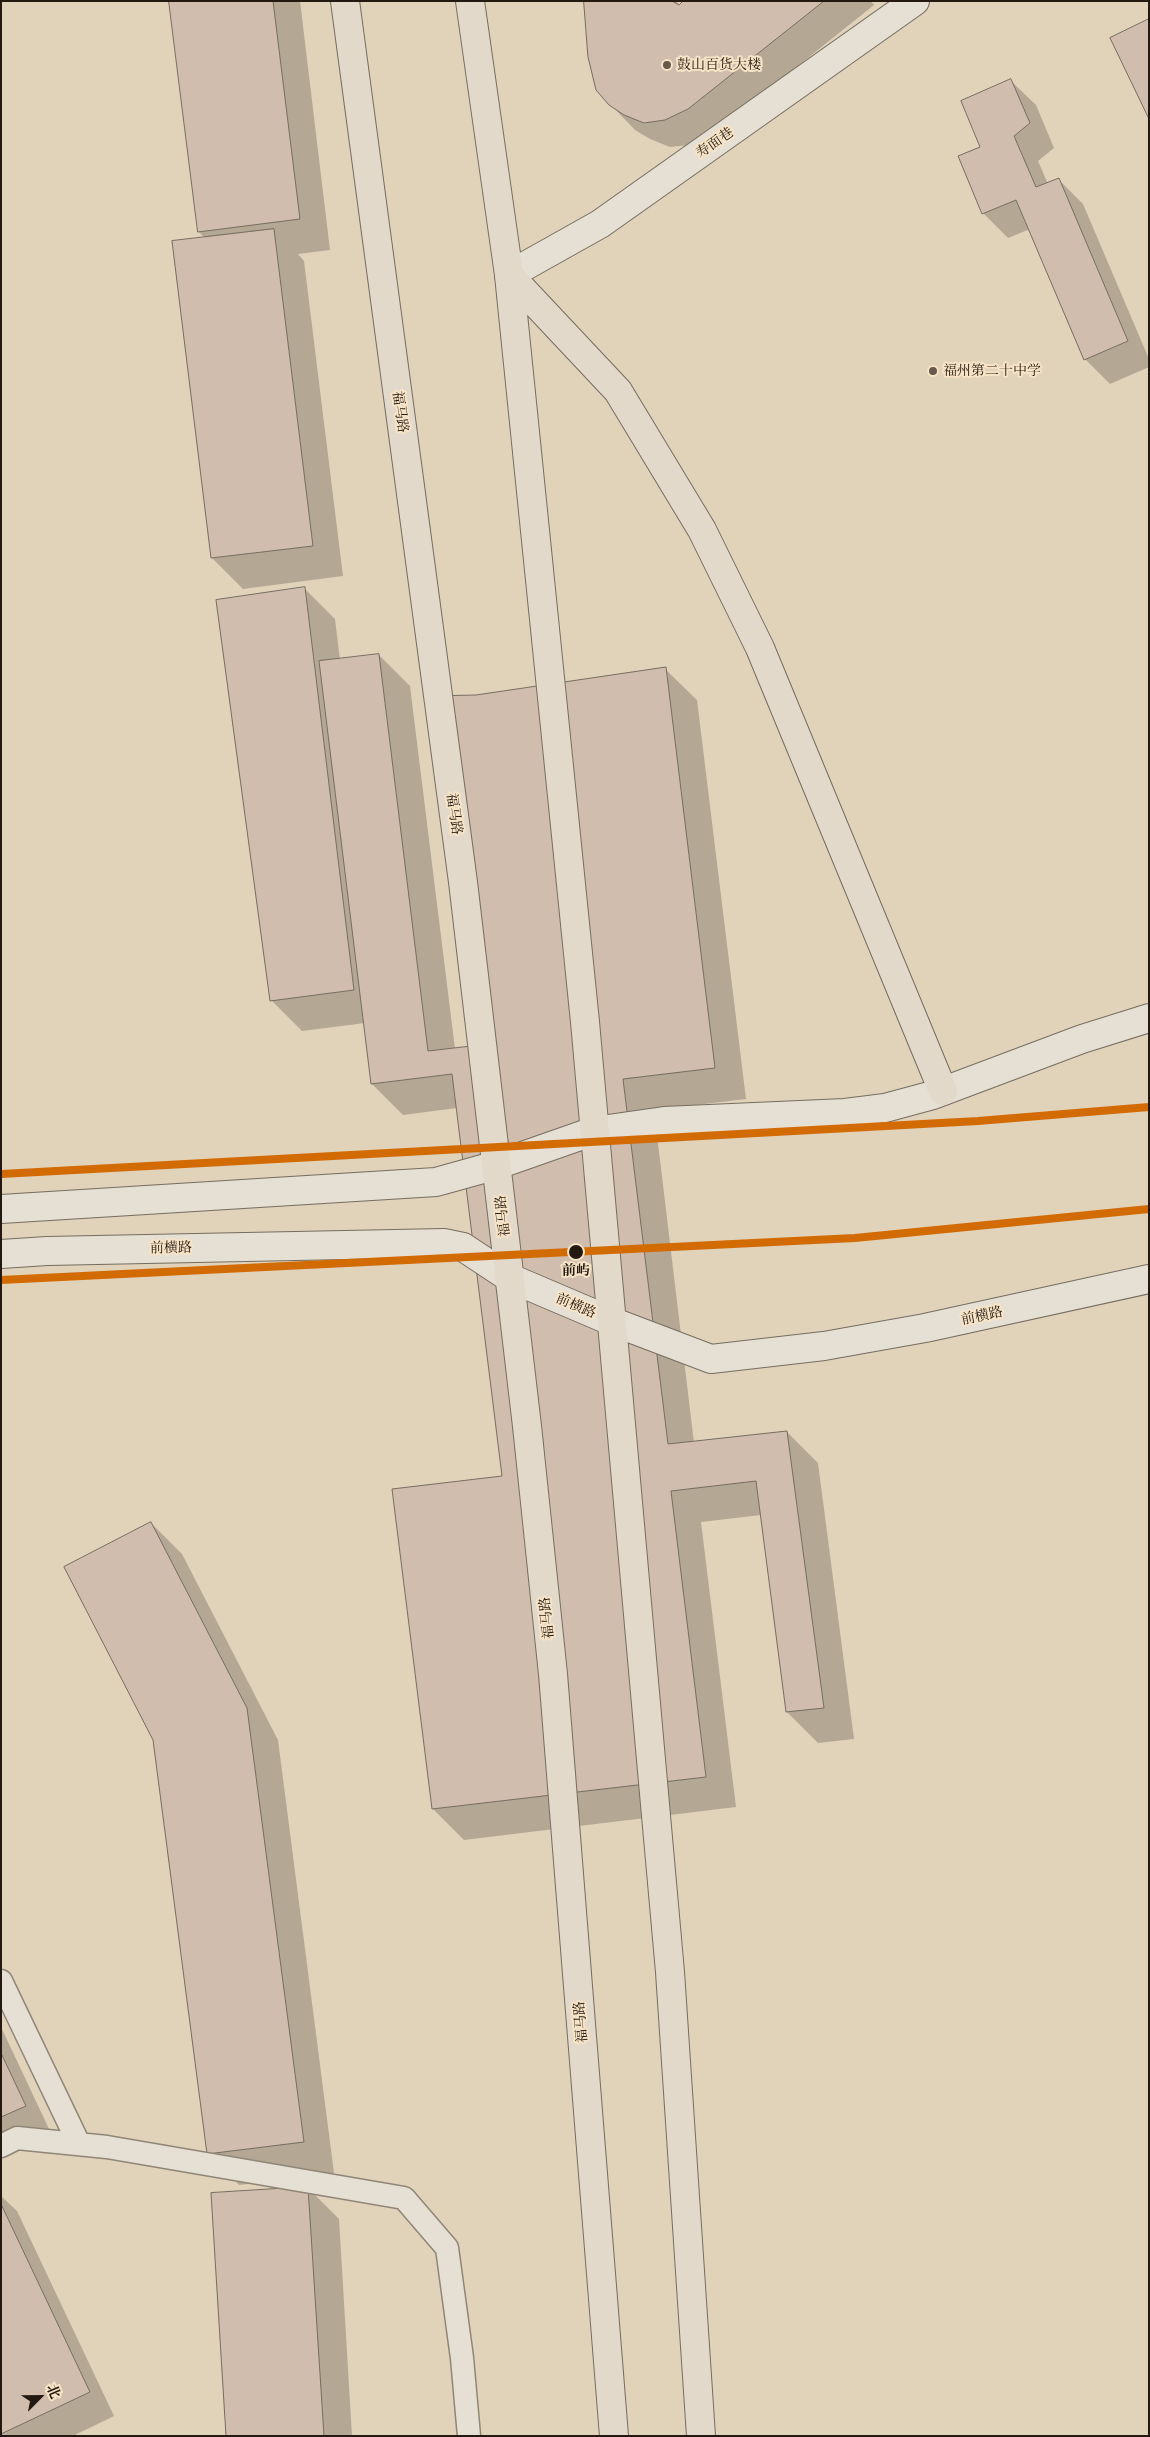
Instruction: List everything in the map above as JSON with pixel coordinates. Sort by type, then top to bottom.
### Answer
[{"type":"main road","name":"福马路","points":[[344,1],[463,882],[510,1278],[553,1674],[614,2436]]},
{"type":"main road","points":[[470,1],[509,275],[551,676],[670,1972],[701,2436]]},
{"type":"main road","name":"寿面巷","points":[[509,275],[600,224],[915,1]]},
{"type":"main road","points":[[509,275],[618,391],[702,530],[760,648],[943,1091]]},
{"type":"main road","points":[[1,1209],[436,1182],[497,1165],[594,1131],[664,1121],[845,1113],[885,1108],[943,1091],[1082,1039],[1149,1018]]},
{"type":"main road","name":"前横路","points":[[1,1254],[46,1251],[444,1243],[463,1247],[510,1278],[611,1321],[711,1359],[824,1346],[926,1328],[1149,1279]]},
{"type":"lane","points":[[1,1981],[79,2144]]},
{"type":"lane","points":[[1,2146],[17,2138],[107,2147],[404,2198],[447,2248],[462,2358],[469,2436]]},
{"type":"building","points":[[169,1],[273,1],[300,219],[198,232]]},
{"type":"building","name":"鼓山百货大楼","points":[[584,1],[672,1],[679,5],[683,1],[824,1],[688,109],[665,120],[644,123],[624,115],[609,105],[596,90],[588,57]]},
{"type":"building","points":[[1149,19],[1149,119],[1110,38]]},
{"type":"building","points":[[1011,79],[1030,123],[1014,136],[1036,187],[1059,178],[1128,341],[1084,360],[1016,200],[982,214],[958,156],[980,147],[961,101]]},
{"type":"building","points":[[274,229],[313,546],[211,558],[172,241]]},
{"type":"building","points":[[305,587],[354,990],[270,1001],[216,600]]},
{"type":"building","points":[[379,654],[428,1051],[471,1046],[428,696],[476,695],[666,667],[715,1068],[623,1079],[668,1444],[787,1431],[824,1708],[786,1712],[756,1481],[671,1491],[706,1777],[432,1809],[392,1489],[502,1476],[452,1074],[371,1084],[319,661]]},
{"type":"building","points":[[151,1522],[247,1708],[304,2142],[207,2154],[153,1740],[64,1567]]},
{"type":"building","points":[[1,2053],[26,2106],[1,2117]]},
{"type":"building","points":[[308,2187],[324,2436],[226,2436],[211,2193]]},
{"type":"building","points":[[1,2204],[90,2392],[1,2434]]},
{"type":"transit line","points":[[1,1174],[978,1121],[1149,1107]]},
{"type":"transit line","points":[[1,1280],[855,1238],[1149,1209]]},
{"type":"place","name":"鼓山百货大楼","points":[[667,65]]},
{"type":"place","name":"福州第二十中学","points":[[933,371]]},
{"type":"place","name":"前屿","points":[[576,1252]]}]
